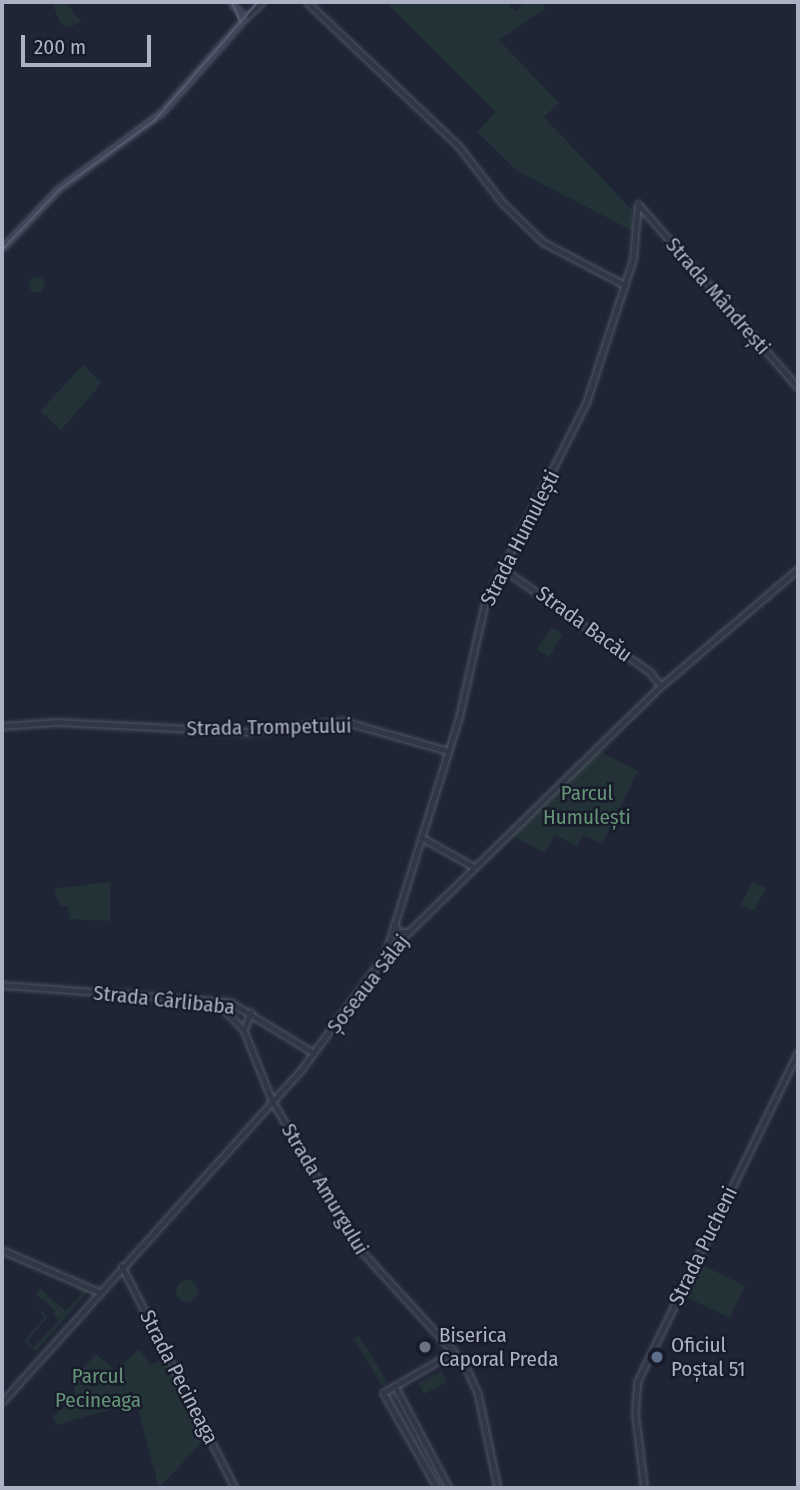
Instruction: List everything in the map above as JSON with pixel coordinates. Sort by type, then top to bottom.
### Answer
[{"type":"main road","points":[[2,248],[58,189],[154,120],[246,18],[234,5]]},
{"type":"main road","points":[[234,5],[237,25]]},
{"type":"street","points":[[246,18],[262,2]]},
{"type":"street","points":[[307,2],[471,160],[502,202],[549,247],[625,285]]},
{"type":"street","name":"Strada Humulești","points":[[384,956],[448,751],[485,603],[579,421],[634,255],[638,204]]},
{"type":"street","name":"Strada Mândrești","points":[[638,204],[798,387]]},
{"type":"street","name":"Strada Bacău","points":[[502,568],[650,672],[661,686]]},
{"type":"street","name":"Șoseaua Sălaj","points":[[2,1402],[314,1053],[384,956],[661,686],[798,569]]},
{"type":"street","name":"Strada Trompetului","points":[[2,726],[57,722],[245,732],[340,721],[448,751]]},
{"type":"street","points":[[421,837],[474,867]]},
{"type":"street","points":[[395,922],[400,933],[410,931]]},
{"type":"street","name":"Strada Cârlibaba","points":[[2,985],[230,1002],[251,1012],[314,1053]]},
{"type":"street","points":[[218,1003],[244,1030],[251,1012]]},
{"type":"street","name":"Strada Amurgului","points":[[244,1030],[272,1100],[360,1252],[452,1348],[477,1390],[498,1488]]},
{"type":"street","name":"Strada Pucheni","points":[[644,1488],[635,1414],[637,1382],[798,1052]]},
{"type":"street","points":[[2,1250],[99,1292]]},
{"type":"street","name":"Strada Pecineaga","points":[[122,1266],[235,1488]]},
{"type":"street","points":[[437,1488],[383,1393],[445,1357],[452,1348]]},
{"type":"street","points":[[396,1386],[449,1488]]},
{"type":"street","points":[[423,1463],[433,1457]]},
{"type":"green space","points":[[66,2],[81,22],[70,27],[61,24],[52,3]]},
{"type":"green space","points":[[386,2],[512,2],[509,5],[515,11],[526,2],[542,2],[545,9],[499,40],[559,103],[544,117],[632,210],[633,231],[517,171],[477,132],[496,112]]},
{"type":"green space","points":[[37,277],[43,279],[43,291],[37,293],[31,291],[29,285],[31,279]]},
{"type":"green space","points":[[83,365],[102,383],[61,430],[40,411]]},
{"type":"green space","points":[[551,627],[563,634],[549,657],[537,650]]},
{"type":"green space","name":"Parcul Humulești","points":[[599,751],[638,771],[602,844],[583,835],[577,846],[555,835],[545,853],[511,835]]},
{"type":"green space","points":[[752,881],[766,888],[754,911],[741,905]]},
{"type":"green space","points":[[110,882],[110,921],[69,919],[68,907],[60,905],[53,889]]},
{"type":"green space","points":[[702,1265],[745,1286],[730,1318],[686,1297]]},
{"type":"green space","points":[[187,1280],[195,1283],[198,1291],[195,1299],[187,1302],[179,1299],[176,1291],[179,1283]]},
{"type":"green space","points":[[75,1282],[89,1291],[36,1351],[24,1341],[44,1318],[39,1309],[48,1317],[27,1341],[34,1347],[59,1320],[52,1314],[55,1310],[36,1295],[39,1288],[66,1311],[81,1294]]},
{"type":"green space","points":[[359,1336],[388,1383],[382,1386],[354,1338]]},
{"type":"green space","name":"Parcul Pecineaga","points":[[139,1349],[151,1365],[165,1358],[206,1438],[159,1488],[136,1402],[56,1425],[53,1417],[76,1397],[72,1380],[96,1354],[116,1371]]},
{"type":"green space","points":[[441,1371],[447,1382],[424,1394],[418,1383]]},
{"type":"green space","points":[[393,1395],[425,1457],[423,1458],[389,1397]]},
{"type":"tram line","points":[[232,2],[240,22]]},
{"type":"tram line","points":[[2,250],[59,190],[155,120],[258,2]]},
{"type":"place","name":"Biserica Caporal Preda","points":[[425,1347]]},
{"type":"place","name":"Oficiul Poștal 51","points":[[657,1357]]}]
